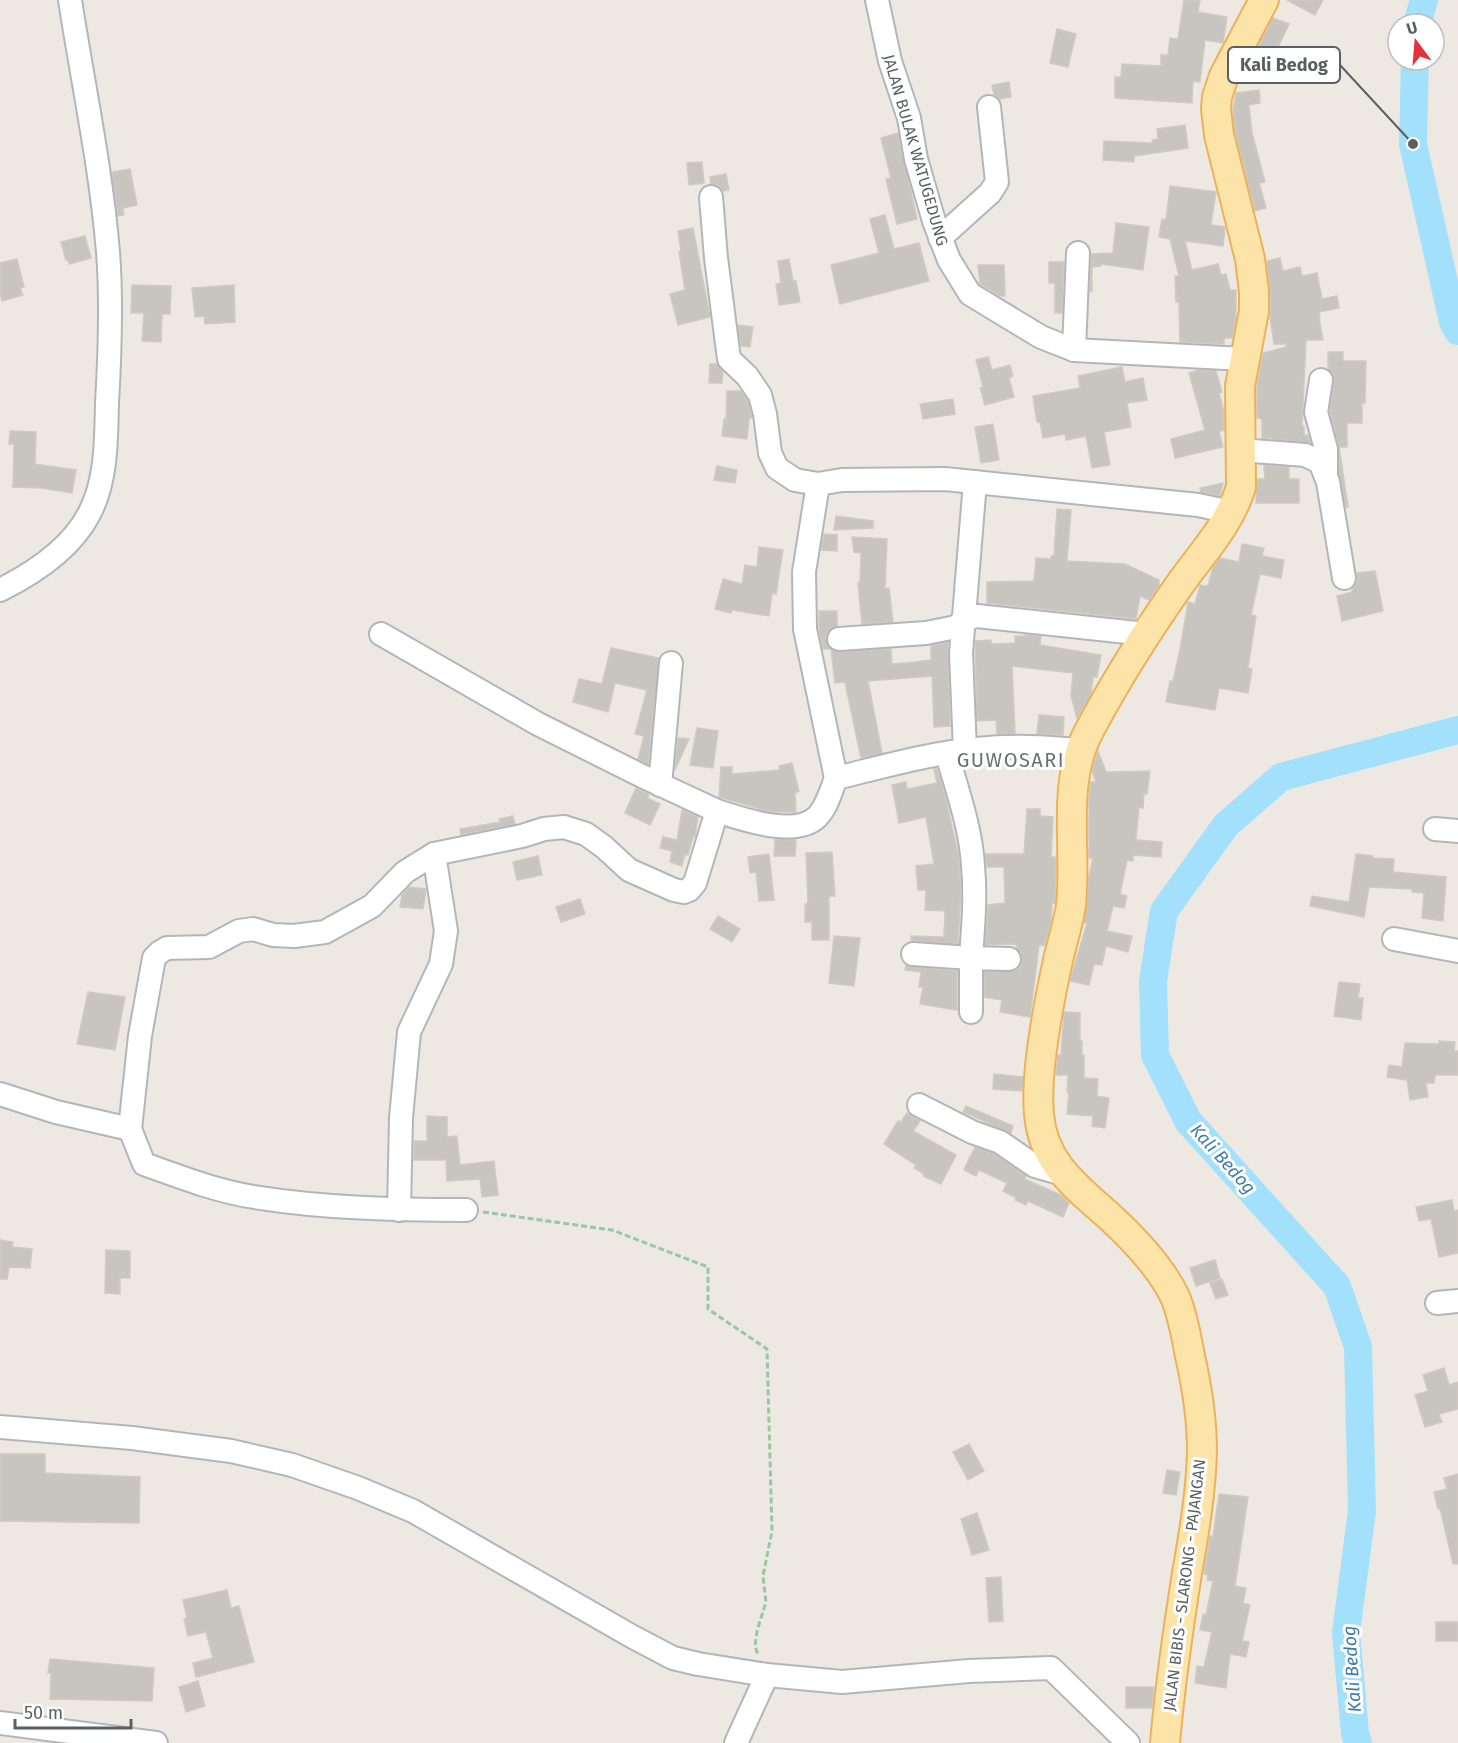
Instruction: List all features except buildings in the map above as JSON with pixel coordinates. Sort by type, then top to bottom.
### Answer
[{"type":"main road","name":"JALAN BIBIS - SLARONG - PAJANGAN","points":[[1165,1743],[1174,1661],[1200,1481],[1201,1433],[1194,1371],[1180,1310],[1167,1283],[1135,1242],[1063,1174],[1052,1159],[1043,1139],[1038,1097],[1047,1019],[1070,909],[1074,852],[1072,796],[1080,750],[1146,634],[1231,512],[1241,487],[1238,413],[1244,359],[1254,311],[1253,274],[1219,135],[1216,109],[1217,97],[1224,76],[1264,0]]},
{"type":"street","points":[[0,590],[22,579],[47,561],[78,531],[89,515],[102,476],[111,319],[108,253],[101,194],[70,0]]},
{"type":"street","name":"JALAN BULAK WATUGEDUNG","points":[[877,0],[890,61],[909,118],[916,159],[940,238],[949,260],[970,294],[1041,337],[1074,350],[1244,359]]},
{"type":"street","points":[[940,238],[990,194],[997,182],[989,107]]},
{"type":"street","points":[[711,197],[716,258],[729,358],[747,376],[760,395],[770,453],[777,468],[795,480],[818,484],[842,480],[945,479],[1198,505],[1231,512]]},
{"type":"street","points":[[1074,350],[1078,254]]},
{"type":"street","points":[[1321,380],[1316,416],[1326,449],[1326,472],[1344,578]]},
{"type":"street","points":[[1240,450],[1305,455],[1318,460],[1326,472]]},
{"type":"street","points":[[971,1012],[973,864],[956,752],[961,653],[975,482]]},
{"type":"street","points":[[381,634],[538,724],[717,811],[778,826],[805,825],[817,818],[825,807],[836,778],[805,629],[804,572],[818,484]]},
{"type":"street","points":[[839,639],[926,633],[956,627],[965,618],[977,616],[1146,634]]},
{"type":"street","points":[[660,785],[671,663]]},
{"type":"street","points":[[836,778],[956,752],[1022,747],[1080,750]]},
{"type":"street","points":[[466,1210],[399,1210],[317,1205],[253,1197],[196,1183],[144,1164],[130,1130],[140,1036],[154,958],[167,948],[209,946],[239,932],[253,929],[273,935],[294,936],[325,932],[372,906],[405,872],[434,854],[522,836],[544,829],[564,827],[586,834],[604,847],[628,870],[684,892],[695,883],[717,811]]},
{"type":"street","points":[[1435,829],[1458,831]]},
{"type":"street","points":[[399,1210],[401,1118],[409,1032],[441,964],[446,931],[434,854]]},
{"type":"street","points":[[1394,939],[1458,951]]},
{"type":"street","points":[[913,954],[1009,959]]},
{"type":"street","points":[[0,1094],[56,1112],[130,1130]]},
{"type":"street","points":[[919,1106],[972,1132],[1000,1142],[1035,1166],[1063,1174]]},
{"type":"street","points":[[0,1427],[132,1438],[231,1451],[292,1465],[358,1488],[413,1511],[673,1658],[729,1671],[842,1682],[969,1671],[1051,1668],[1128,1743]]},
{"type":"street","points":[[736,1743],[770,1676]]},
{"type":"street","points":[[0,1724],[129,1742],[156,1743]]},
{"type":"path","points":[[466,1210],[612,1230],[708,1267],[708,1310],[767,1349],[772,1531],[763,1576],[766,1602],[755,1646],[770,1676]]},
{"type":"waterway","name":"Kali Bedog","points":[[1420,12],[1424,0]]},
{"type":"waterway","name":"Kali Bedog","points":[[1415,72],[1413,144],[1453,322],[1458,331]]},
{"type":"waterway","name":"Kali Bedog","points":[[1358,1743],[1355,1733],[1346,1633],[1362,1511],[1358,1347],[1337,1286],[1188,1121],[1155,1055],[1153,981],[1164,911],[1226,825],[1281,777],[1458,730]]},
{"type":"place","name":"Kali Bedog","points":[[1413,144]]},
{"type":"district","name":"GUWOSARI","points":[[1011,760]]}]
